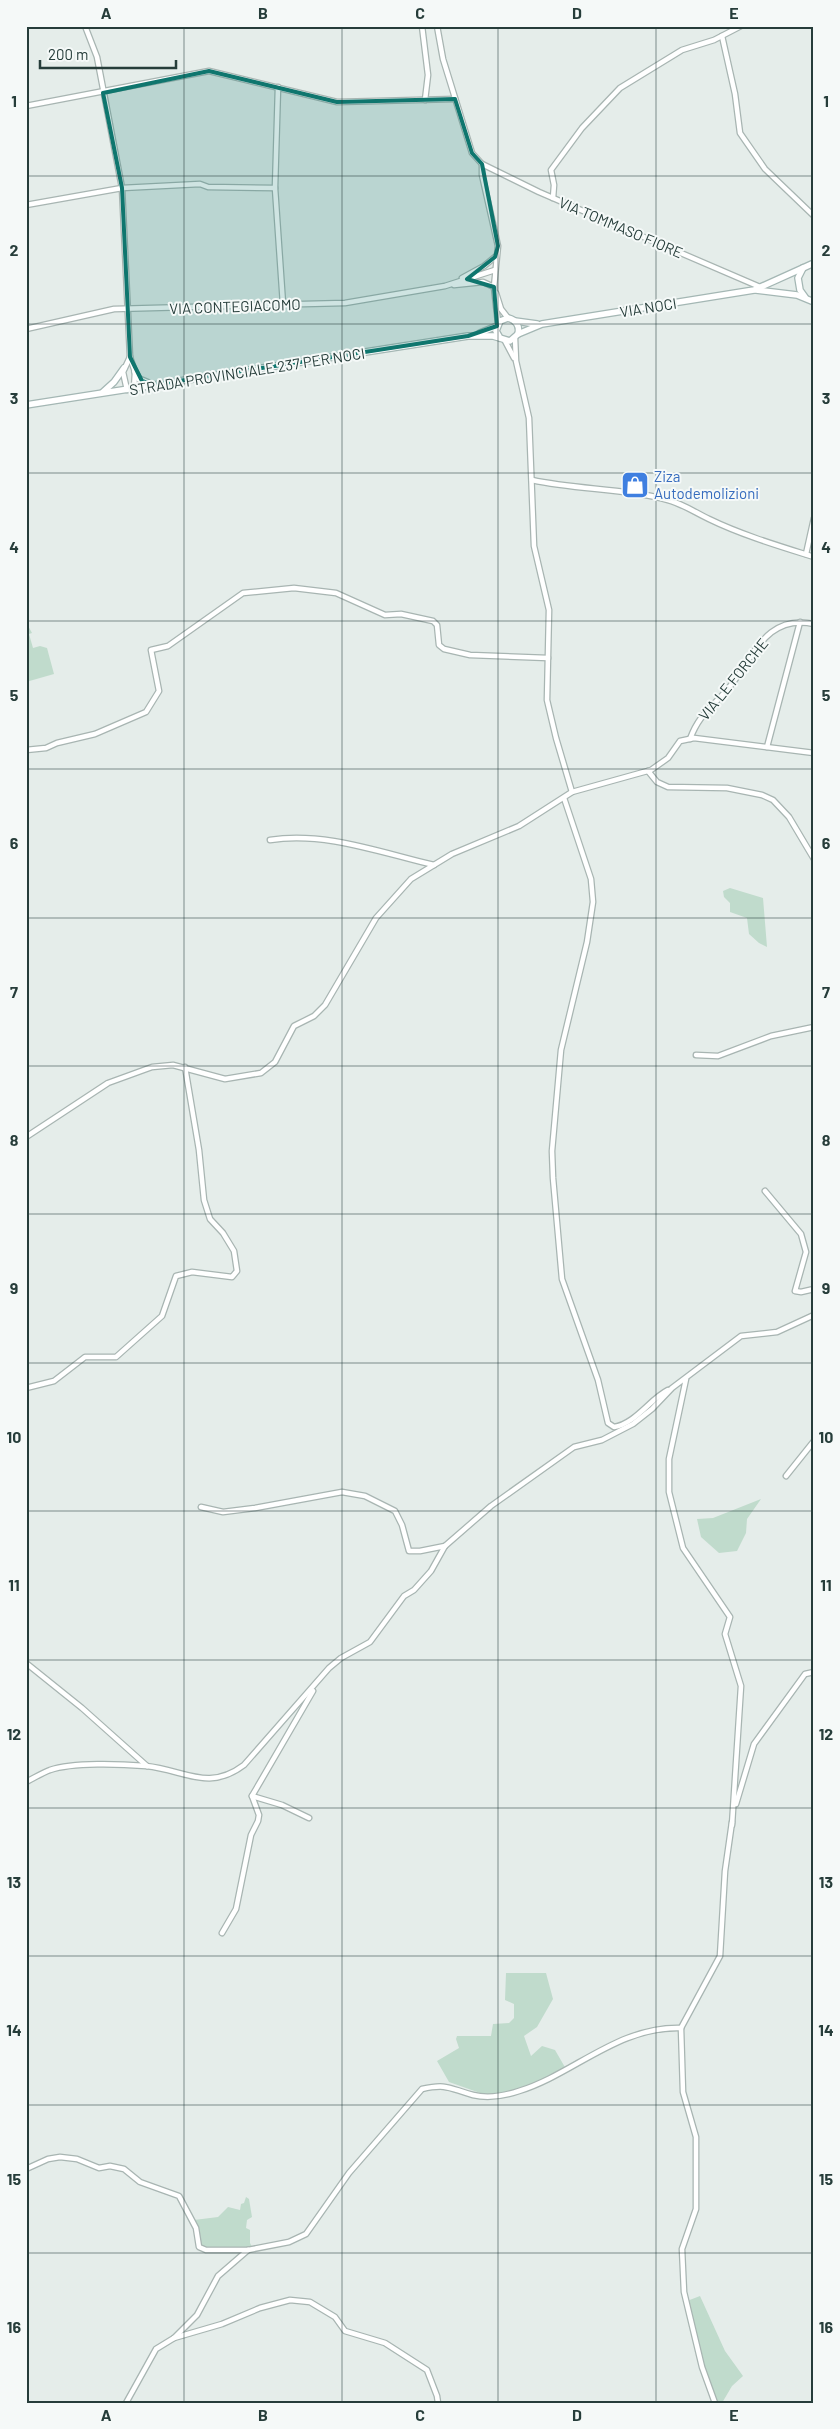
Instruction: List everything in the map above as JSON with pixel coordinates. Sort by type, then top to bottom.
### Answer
[{"type":"main road","points":[[754,290],[814,262]]},
{"type":"main road","points":[[803,268],[798,278],[798,285],[803,294],[811,301]]},
{"type":"main road","points":[[754,290],[790,294],[811,301]]},
{"type":"main road","name":"VIA NOCI","points":[[515,321],[542,324],[754,290]]},
{"type":"main road","points":[[508,318],[515,321],[518,326],[517,336],[502,339],[497,334],[498,324],[508,318]]},
{"type":"main road","name":"STRADA PROVINCIALE 237 PER NOCI","points":[[468,336],[498,324]]},
{"type":"main road","name":"VIA NOCI","points":[[517,336],[542,324]]},
{"type":"main road","name":"STRADA PROVINCIALE 237 PER NOCI","points":[[26,405],[468,336],[485,335],[502,339]]},
{"type":"main road","points":[[101,394],[114,382],[124,368]]},
{"type":"main road","points":[[135,372],[142,381],[153,385]]},
{"type":"street","points":[[86,26],[96,50],[122,188],[130,357],[135,372],[134,388]]},
{"type":"street","points":[[422,26],[428,76],[425,100]]},
{"type":"street","points":[[437,26],[443,59],[472,153],[482,164],[482,175],[498,246],[495,256],[494,287],[498,324]]},
{"type":"street","points":[[553,198],[554,185],[551,170],[582,128],[620,88],[682,50],[722,36],[741,26]]},
{"type":"street","points":[[722,36],[736,94],[740,133],[765,169],[814,216]]},
{"type":"street","points":[[26,106],[103,93],[209,71],[337,102],[455,99]]},
{"type":"street","points":[[278,87],[275,188],[283,304]]},
{"type":"street","name":"VIA TOMMASO FIORE","points":[[482,164],[553,198],[760,287]]},
{"type":"street","points":[[26,205],[122,188],[200,184],[208,187],[275,188]]},
{"type":"street","name":"VIA CONTEGIACOMO","points":[[445,286],[476,271],[495,256]]},
{"type":"street","name":"VIA CONTEGIACOMO","points":[[445,286],[495,270]]},
{"type":"street","name":"VIA CONTEGIACOMO","points":[[26,329],[114,309],[345,303],[445,286],[483,282],[494,287]]},
{"type":"street","points":[[494,287],[501,309],[508,318]]},
{"type":"street","points":[[517,336],[516,361],[529,418],[534,546],[550,610],[547,700],[560,755],[572,792]]},
{"type":"street","points":[[502,339],[516,361]]},
{"type":"street","points":[[127,390],[123,376],[124,368],[130,357]]},
{"type":"street","points":[[532,480],[572,488],[638,494],[670,500],[709,519],[814,557]]},
{"type":"street","points":[[806,554],[814,518]]},
{"type":"street","points":[[26,750],[46,748],[56,743],[95,734],[146,712],[159,691],[151,650],[168,646],[243,592],[254,590],[294,588],[336,592],[385,615],[401,614],[433,621],[437,625],[439,645],[444,649],[470,655],[548,658]]},
{"type":"street","points":[[767,747],[800,622]]},
{"type":"street","name":"VIA LE FORCHE","points":[[690,739],[701,715],[726,691],[758,644],[780,628],[800,622],[814,624]]},
{"type":"street","points":[[26,1137],[118,1078],[152,1067],[173,1064],[225,1079],[252,1075],[270,1068],[294,1026],[314,1016],[325,1006],[376,918],[411,879],[452,854],[519,826],[572,792],[648,771],[668,758],[680,741],[690,739],[814,753]]},
{"type":"street","points":[[648,771],[657,782],[668,787],[727,788],[762,795],[773,800],[789,817],[814,859]]},
{"type":"street","points":[[564,798],[591,879],[593,902],[587,942],[561,1050],[556,1104],[553,1178],[562,1279],[598,1380],[608,1423],[611,1426],[619,1426],[626,1423],[660,1394],[686,1379],[740,1336],[778,1332],[814,1315]]},
{"type":"street","points":[[270,840],[304,838],[391,853],[434,866]]},
{"type":"street","points":[[696,1055],[718,1056],[771,1036],[814,1027]]},
{"type":"street","points":[[26,1388],[54,1381],[85,1356],[116,1357],[162,1316],[176,1276],[192,1272],[232,1277],[237,1271],[234,1251],[223,1233],[210,1220],[204,1200],[199,1150],[185,1067]]},
{"type":"street","points":[[765,1191],[801,1234],[806,1252],[796,1291],[814,1290]]},
{"type":"street","points":[[686,1379],[669,1459],[669,1492],[683,1548],[730,1616],[725,1634],[741,1686],[732,1824]]},
{"type":"street","points":[[26,1782],[51,1770],[73,1765],[147,1766],[209,1780],[233,1773],[244,1765],[341,1658],[370,1642],[404,1596],[414,1590],[431,1571],[445,1546],[491,1506],[574,1447],[606,1438],[633,1424],[652,1409],[672,1388]]},
{"type":"street","points":[[786,1476],[814,1441]]},
{"type":"street","points":[[201,1507],[223,1512],[256,1508],[342,1492],[365,1496],[395,1511],[402,1525],[409,1551],[420,1551],[445,1546]]},
{"type":"street","points":[[26,1663],[82,1708],[147,1766]]},
{"type":"street","points":[[715,2403],[702,2367],[684,2292],[682,2249],[696,2208],[696,2137],[683,2092],[681,2028],[720,1956],[725,1871],[732,1824],[738,1794],[754,1744],[805,1674],[814,1672]]},
{"type":"street","points":[[252,1796],[320,1679]]},
{"type":"street","points":[[252,1796],[282,1805],[309,1818]]},
{"type":"street","points":[[222,1933],[236,1909],[252,1835],[258,1821],[259,1815],[252,1796]]},
{"type":"street","points":[[26,2169],[42,2160],[60,2157],[77,2159],[99,2168],[110,2166],[124,2169],[140,2182],[179,2196],[196,2228],[200,2247],[206,2250],[248,2250],[289,2242],[306,2234],[323,2213],[349,2173],[422,2089],[437,2086],[452,2087],[474,2095],[494,2097],[519,2091],[541,2082],[604,2048],[635,2036],[654,2029],[681,2028]]},
{"type":"street","points":[[126,2403],[156,2349],[174,2338],[197,2315],[218,2276],[248,2250]]},
{"type":"street","points":[[174,2338],[222,2324],[260,2308],[290,2300],[310,2302],[335,2317],[346,2331],[385,2343],[427,2370],[438,2403]]},
{"type":"highlighted area","points":[[209,71],[337,102],[455,99],[472,153],[482,164],[498,246],[495,257],[467,279],[494,287],[497,326],[468,336],[153,385],[142,381],[130,357],[122,188],[103,93]]},
{"type":"green space","points":[[26,622],[32,633],[29,634],[33,648],[40,646],[47,648],[54,674],[26,682]]},
{"type":"green space","points":[[730,888],[763,898],[767,947],[749,934],[747,918],[730,912],[730,903],[724,897],[723,891]]},
{"type":"green space","points":[[761,1499],[747,1519],[746,1533],[737,1551],[719,1553],[701,1537],[697,1519],[713,1518]]},
{"type":"green space","points":[[506,1973],[546,1973],[553,1999],[537,2027],[524,2036],[531,2056],[542,2046],[555,2050],[566,2069],[535,2088],[516,2093],[483,2094],[449,2082],[437,2061],[459,2048],[457,2036],[491,2036],[493,2024],[509,2023],[514,2018],[514,2004],[505,2000]]},
{"type":"green space","points":[[246,2197],[249,2199],[252,2217],[247,2220],[246,2228],[250,2230],[250,2243],[252,2247],[201,2247],[194,2220],[218,2217],[228,2207],[240,2210],[241,2204],[244,2203]]},
{"type":"green space","points":[[700,2296],[725,2351],[743,2376],[732,2386],[722,2403],[716,2403],[694,2332],[687,2301]]},
{"type":"place","name":"Ziza Autodemolizioni","points":[[635,485]]}]
